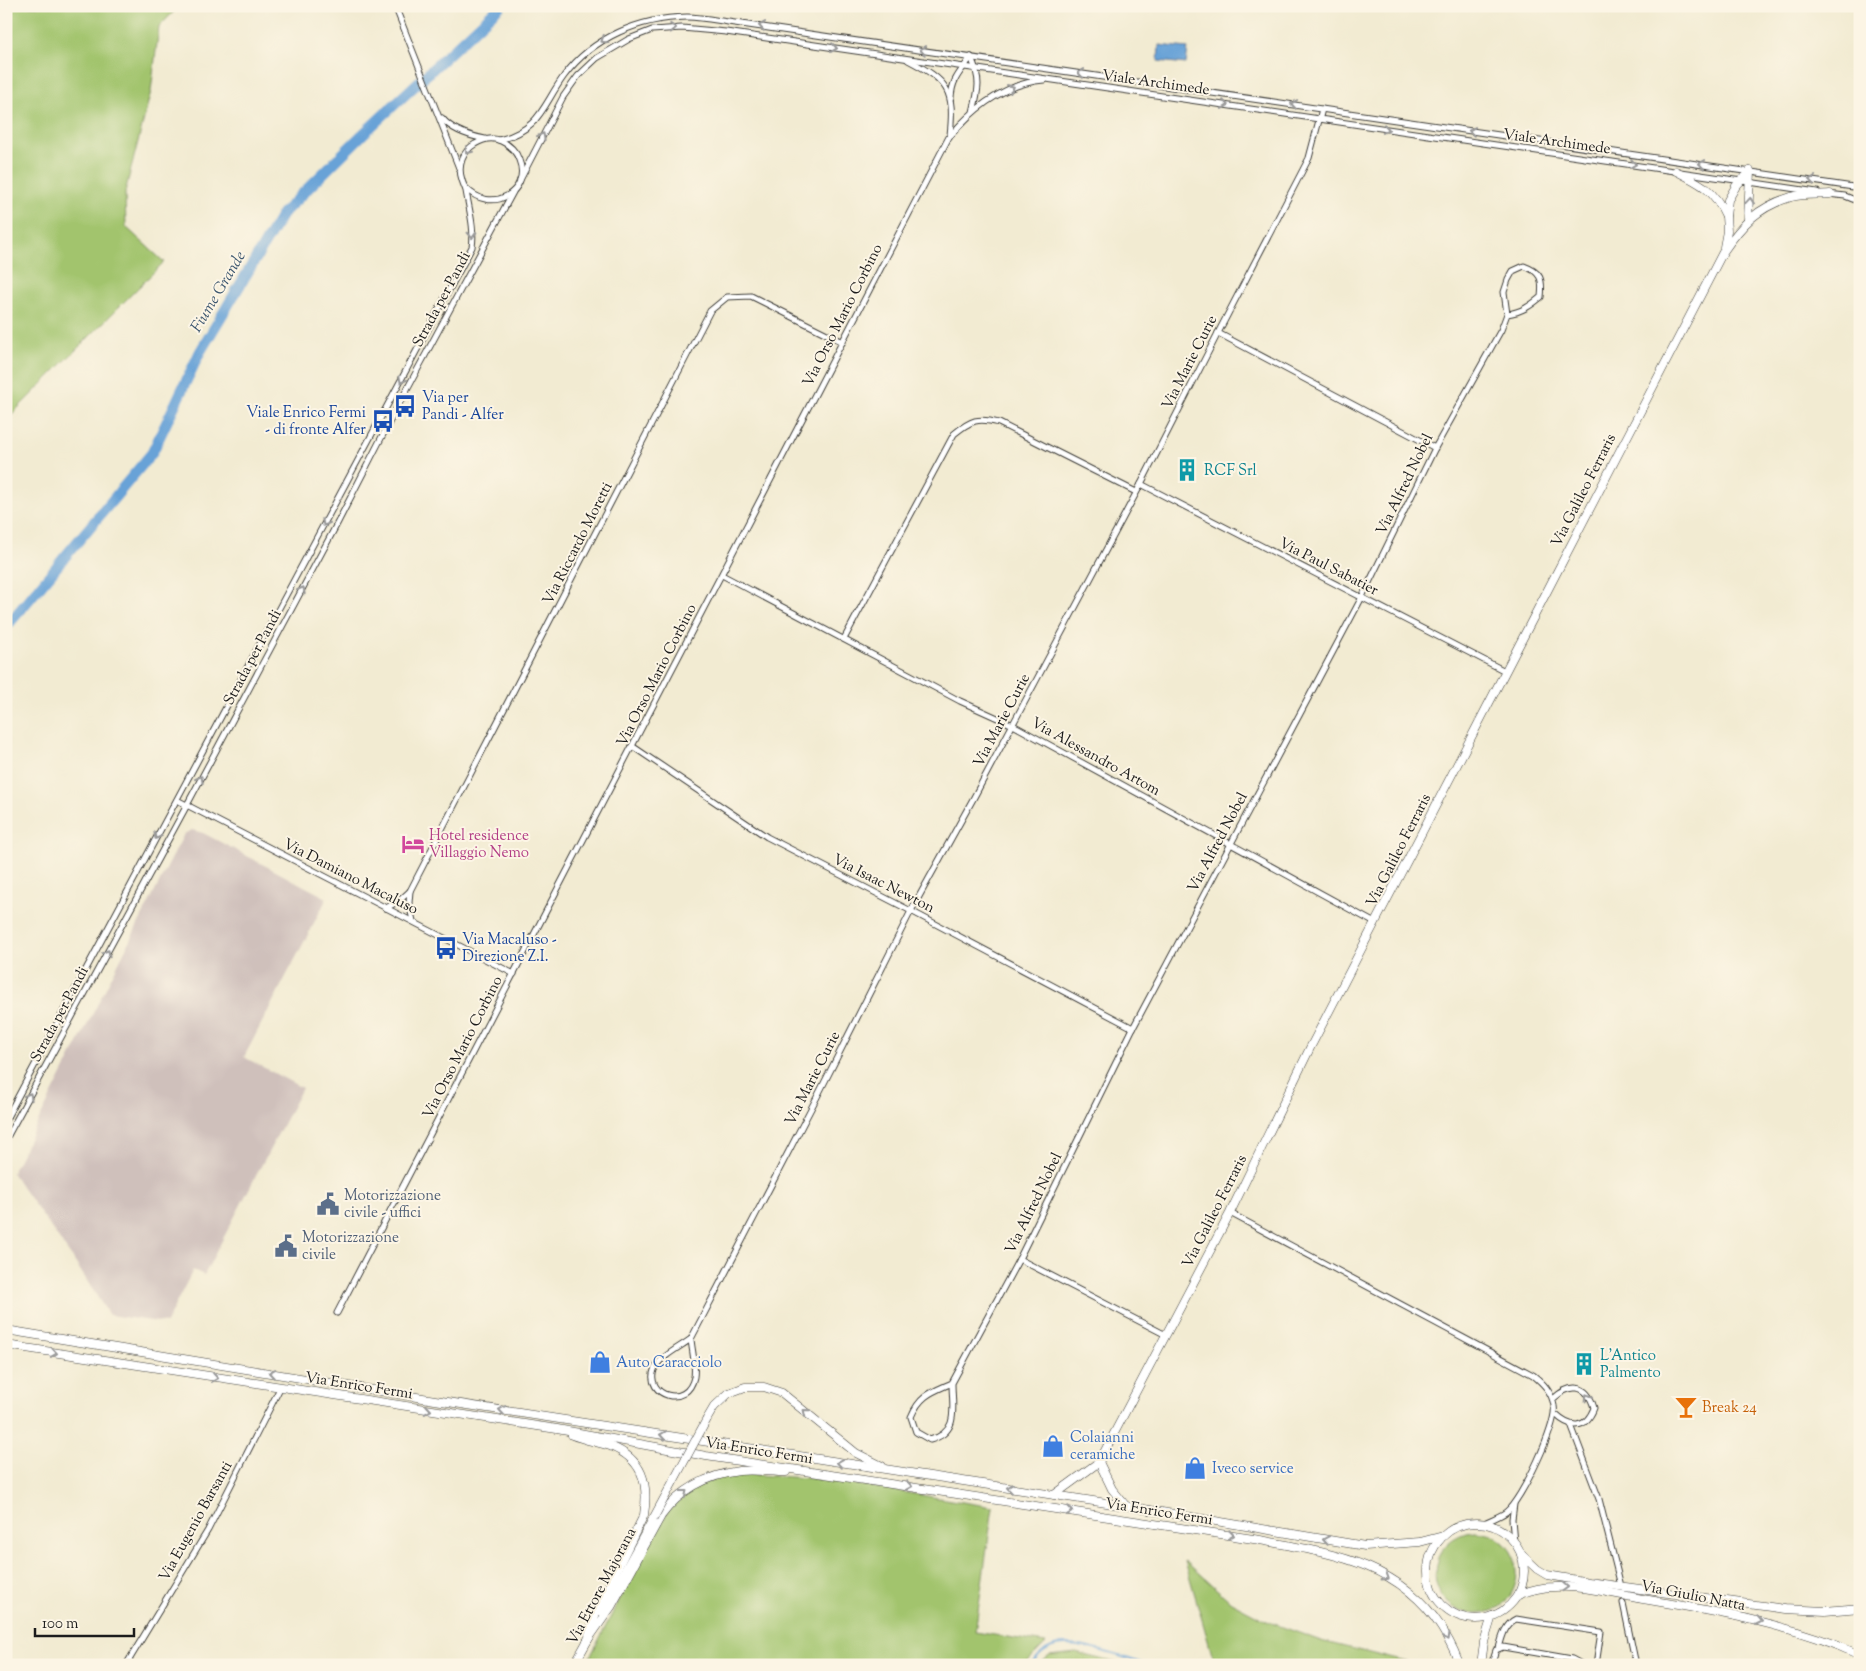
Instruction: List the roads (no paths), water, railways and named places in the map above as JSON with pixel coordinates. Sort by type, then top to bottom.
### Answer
[{"type":"street","name":"Strada per Pandi","points":[[6,1118],[472,248],[474,238],[465,187],[460,171],[395,6]]},
{"type":"street","name":"Viale Archimede","points":[[499,140],[517,134],[533,122],[544,109],[564,76],[598,44],[627,28],[660,20],[688,17],[1860,188]]},
{"type":"street","name":"Viale Archimede","points":[[520,180],[563,97],[578,76],[597,58],[616,45],[652,30],[682,28],[976,68],[1320,120],[1676,170],[1845,196],[1860,202]]},
{"type":"street","name":"Via Orso Mario Corbino","points":[[337,1313],[950,135],[951,100],[954,82],[971,57]]},
{"type":"street","points":[[971,57],[976,68],[979,85],[973,112]]},
{"type":"street","points":[[905,58],[935,77],[944,86],[951,100]]},
{"type":"street","points":[[950,135],[973,112],[1002,92],[1034,81],[1056,80]]},
{"type":"street","name":"Via Marie Curie","points":[[691,1339],[695,1365],[692,1384],[686,1392],[678,1396],[671,1397],[662,1394],[653,1381],[653,1371],[659,1361],[691,1339],[817,1098],[911,911],[1013,725],[1141,484],[1309,158],[1322,109]]},
{"type":"street","points":[[437,112],[454,129],[476,137],[499,140],[509,145],[516,153],[520,162],[520,180]]},
{"type":"street","points":[[460,171],[465,153],[480,141],[490,139]]},
{"type":"street","points":[[1676,170],[1701,183],[1718,200],[1726,216]]},
{"type":"street","points":[[1748,220],[1750,171]]},
{"type":"street","name":"Via Galileo Ferraris","points":[[1723,252],[1727,232],[1728,200],[1750,171]]},
{"type":"street","name":"Strada per Pandi","points":[[6,1139],[187,805],[392,417],[520,180]]},
{"type":"street","name":"Strada per Pandi","points":[[465,187],[471,194],[487,200],[496,200],[505,197],[517,186]]},
{"type":"street","name":"Via Galileo Ferraris","points":[[1099,1462],[1230,1213],[1310,1048],[1723,252],[1739,228],[1766,208],[1793,197],[1830,194]]},
{"type":"street","name":"Via Alfred Nobel","points":[[952,1384],[1019,1259],[1133,1028],[1362,597],[1435,448],[1501,330],[1507,314],[1504,292],[1508,280],[1513,271],[1524,266],[1534,270],[1540,278],[1542,287],[1541,297],[1528,308],[1507,314]]},
{"type":"street","name":"Via Riccardo Moretti","points":[[386,908],[410,891],[710,311],[728,298],[751,296],[843,342]]},
{"type":"street","points":[[1218,333],[1435,448]]},
{"type":"street","points":[[844,639],[954,434],[972,421],[981,419],[999,422],[1136,492]]},
{"type":"street","name":"Via Paul Sabatier","points":[[1141,484],[1505,671]]},
{"type":"street","name":"Via Alessandro Artom","points":[[722,574],[765,599],[960,701],[1013,725],[1375,923]]},
{"type":"street","name":"Via Isaac Newton","points":[[632,746],[767,837],[1133,1028]]},
{"type":"street","name":"Via Damiano Macaluso","points":[[177,800],[514,974]]},
{"type":"street","points":[[410,891],[409,903],[413,922]]},
{"type":"street","points":[[1230,1213],[1533,1375],[1547,1388],[1553,1399],[1555,1414],[1543,1449],[1515,1501],[1506,1512],[1482,1524]]},
{"type":"street","points":[[1019,1259],[1166,1335]]},
{"type":"street","name":"Via Enrico Fermi","points":[[9,1331],[435,1400],[1126,1506],[1365,1546],[1420,1542],[1443,1536]]},
{"type":"street","name":"Via Enrico Fermi","points":[[6,1345],[557,1429],[706,1456],[1260,1540],[1332,1553],[1367,1566],[1409,1592],[1430,1611],[1448,1639],[1459,1665]]},
{"type":"street","points":[[952,1384],[953,1414],[950,1426],[941,1437],[930,1440],[916,1432],[910,1417],[916,1403],[933,1392],[952,1384]]},
{"type":"street","name":"Via Ettore Majorana","points":[[574,1665],[707,1419],[714,1407],[729,1394],[745,1387],[764,1387],[782,1393],[856,1453],[889,1470]]},
{"type":"street","name":"Via Eugenio Barsanti","points":[[126,1665],[208,1530],[280,1388]]},
{"type":"street","points":[[1553,1399],[1560,1392],[1569,1388],[1581,1388],[1587,1393],[1594,1408],[1590,1417],[1584,1422],[1571,1426]]},
{"type":"street","points":[[1555,1414],[1571,1426],[1599,1499],[1620,1582]]},
{"type":"street","points":[[557,1429],[587,1441],[610,1446],[627,1456],[639,1468],[645,1484],[644,1515],[598,1606],[587,1641]]},
{"type":"street","points":[[1054,1495],[1099,1462],[1112,1490],[1126,1506]]},
{"type":"street","points":[[587,1641],[611,1607],[661,1516],[681,1495],[697,1483],[718,1475],[733,1472],[809,1472]]},
{"type":"street","points":[[1514,1542],[1512,1520],[1515,1501]]},
{"type":"street","points":[[1431,1589],[1439,1602],[1450,1611],[1463,1617],[1478,1619],[1492,1616],[1511,1604],[1518,1595],[1523,1582],[1524,1568],[1521,1554],[1514,1542],[1500,1529],[1482,1524],[1470,1523],[1456,1527],[1443,1536],[1434,1547],[1429,1560],[1430,1611],[1450,1611]]},
{"type":"street","name":"Via Giulio Natta","points":[[1521,1554],[1537,1569],[1547,1575],[1589,1582],[1785,1609],[1825,1611],[1860,1608]]},
{"type":"street","name":"Via Giulio Natta","points":[[1518,1595],[1540,1588],[1555,1586],[1576,1587],[1691,1607],[1772,1624],[1831,1642],[1860,1655]]},
{"type":"street","points":[[1623,1603],[1636,1665]]},
{"type":"street","points":[[1481,1665],[1484,1642],[1492,1616]]},
{"type":"street","points":[[1491,1665],[1506,1628],[1511,1621],[1516,1619],[1602,1632],[1596,1665]]},
{"type":"street","points":[[1499,1648],[1503,1647],[1572,1659],[1583,1665]]},
{"type":"water","points":[[1159,45],[1188,48],[1186,64],[1158,61]]},
{"type":"waterway","name":"Fiume Grande","points":[[6,627],[152,453],[200,352],[283,213],[362,135],[500,6]]},
{"type":"waterway","points":[[1031,1665],[1046,1650],[1061,1645],[1073,1645],[1100,1650],[1148,1665]]},
{"type":"place","name":"Via per Pandi - Alfer","points":[[405,406]]},
{"type":"place","name":"Viale Enrico Fermi - di fronte Alfer","points":[[383,421]]},
{"type":"place","name":"RCF Srl","points":[[1187,470]]},
{"type":"place","name":"Hotel residence Villaggio Nemo","points":[[413,844]]},
{"type":"place","name":"Via Macaluso - Direzione Z.I.","points":[[446,948]]},
{"type":"place","name":"Motorizzazione civile - uffici","points":[[328,1204]]},
{"type":"place","name":"Motorizzazione civile","points":[[286,1246]]},
{"type":"place","name":"Auto Caracciolo","points":[[600,1362]]},
{"type":"place","name":"L'Antico Palmento","points":[[1584,1364]]},
{"type":"place","name":"Break 24","points":[[1686,1407]]},
{"type":"place","name":"Colaianni ceramiche","points":[[1053,1446]]},
{"type":"place","name":"Iveco service","points":[[1195,1468]]}]
